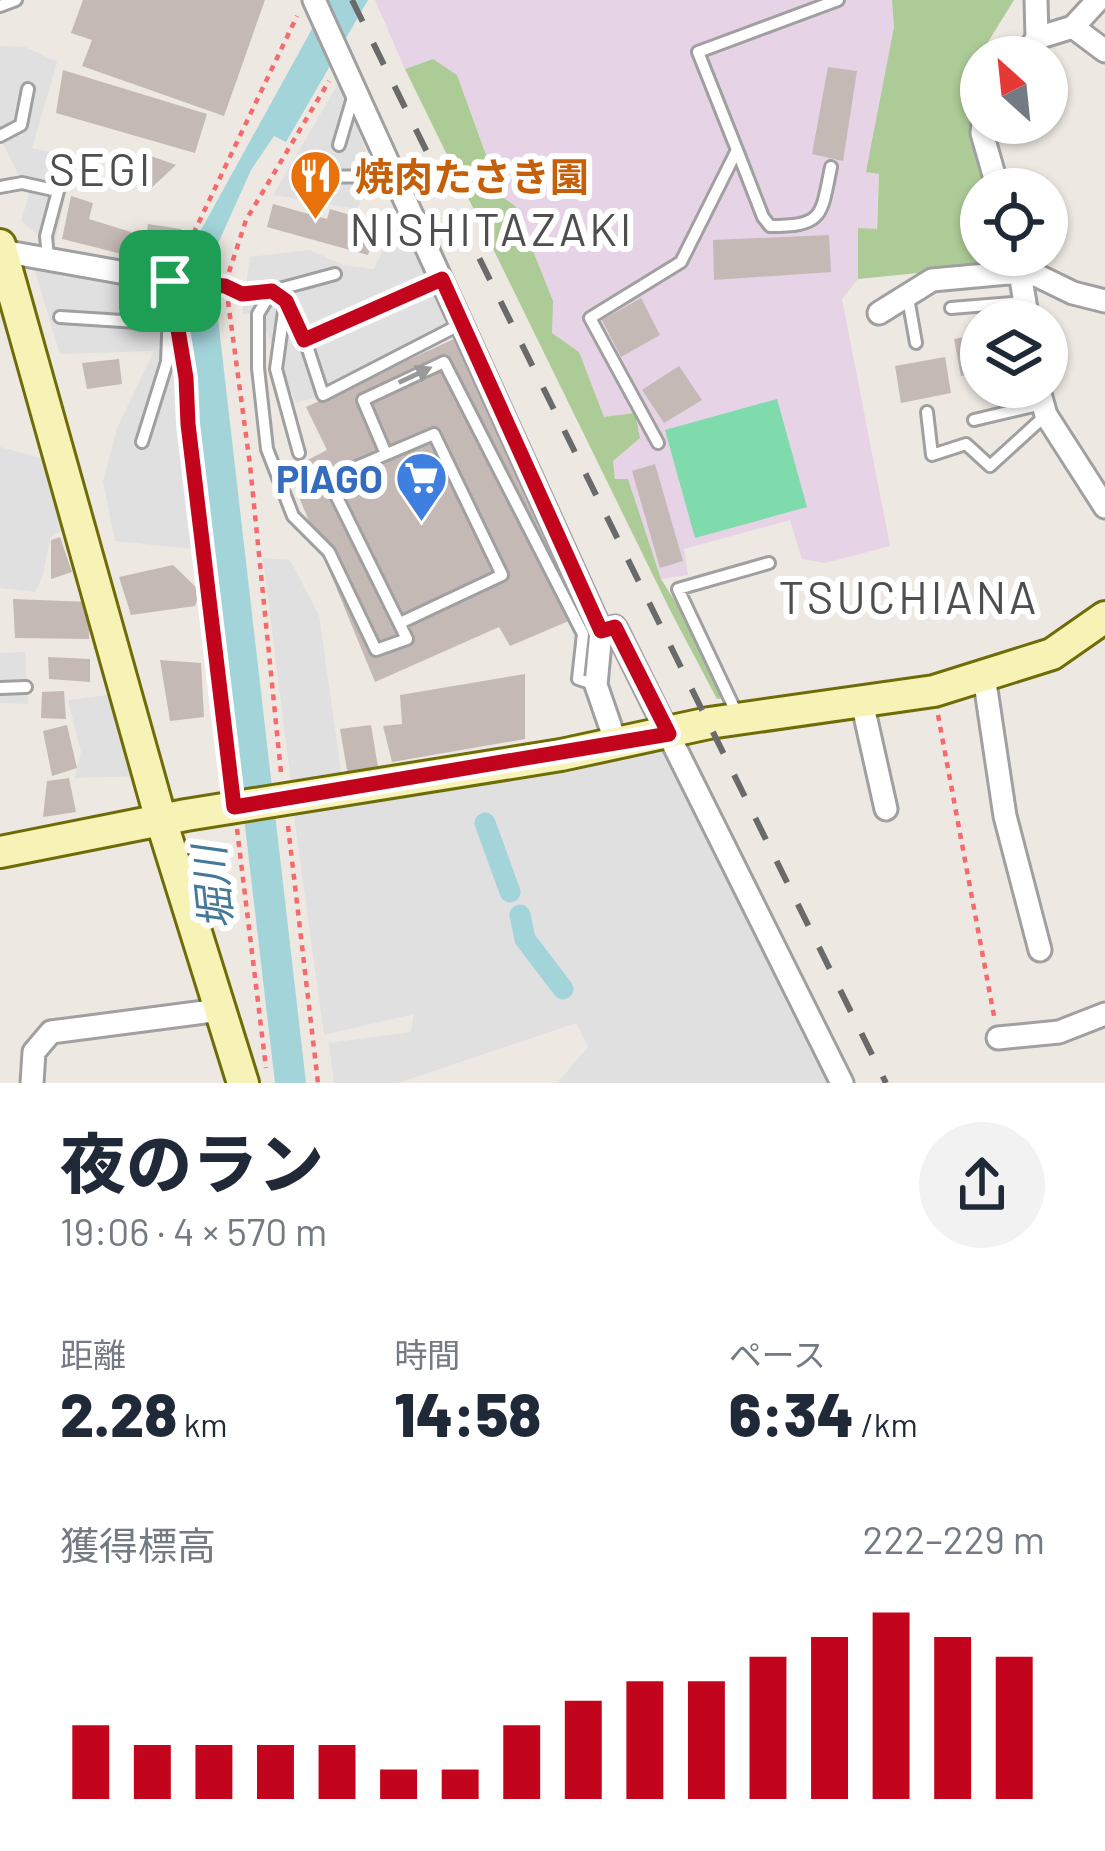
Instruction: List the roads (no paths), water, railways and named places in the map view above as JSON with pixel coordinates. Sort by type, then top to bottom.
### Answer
[{"type":"street","points":[[314,0],[601,631],[596,685],[616,743]]},
{"type":"street","points":[[1032,36],[1036,0]]},
{"type":"street","points":[[1054,36],[1073,27],[1098,0]]},
{"type":"street","points":[[1073,27],[1105,51]]},
{"type":"street","points":[[170,281],[1,248],[161,820],[243,1083]]},
{"type":"street","points":[[879,313],[932,280],[975,276]]},
{"type":"street","points":[[1038,276],[1073,293],[1105,301]]},
{"type":"street","points":[[1046,408],[1105,507]]},
{"type":"street","points":[[0,852],[740,719],[934,691],[1052,654],[1105,617]]},
{"type":"street","points":[[601,631],[615,627],[842,1083]]},
{"type":"street","points":[[984,676],[1005,816],[1040,950]]},
{"type":"street","points":[[862,702],[886,808]]},
{"type":"street","points":[[32,1083],[34,1052],[51,1031],[220,1010]]},
{"type":"street","points":[[998,1038],[1059,1032],[1105,1014]]},
{"type":"lane","points":[[0,6],[16,0]]},
{"type":"lane","points":[[831,167],[821,214],[806,226],[770,226],[698,52],[838,0]]},
{"type":"lane","points":[[0,136],[21,125],[28,89]]},
{"type":"lane","points":[[339,145],[355,91]]},
{"type":"lane","points":[[658,443],[590,318],[681,262],[737,150]]},
{"type":"lane","points":[[304,177],[395,176]]},
{"type":"lane","points":[[0,187],[22,183],[58,190],[46,236],[48,258]]},
{"type":"lane","points":[[142,442],[167,362],[170,281],[225,286],[242,294],[335,274]]},
{"type":"lane","points":[[304,340],[442,279]]},
{"type":"lane","points":[[272,291],[286,301],[323,394],[463,323]]},
{"type":"lane","points":[[272,291],[258,314],[267,449],[293,516],[329,552],[376,650],[407,639],[328,478],[434,434],[502,574],[400,623]]},
{"type":"lane","points":[[908,294],[916,343]]},
{"type":"lane","points":[[286,301],[276,368],[299,453]]},
{"type":"lane","points":[[951,308],[960,308]]},
{"type":"lane","points":[[61,317],[169,324]]},
{"type":"lane","points":[[386,454],[363,400],[444,362],[583,634],[578,680],[596,685]]},
{"type":"lane","points":[[974,420],[1019,408]]},
{"type":"lane","points":[[927,412],[932,454],[966,444],[990,466],[1037,408]]},
{"type":"lane","points":[[740,719],[678,589],[769,563]]},
{"type":"lane","points":[[0,688],[26,687]]},
{"type":"water","points":[[328,0],[368,0],[286,142],[274,136],[251,170],[216,248],[217,310],[306,1083],[275,1083],[184,303],[196,239]]},
{"type":"waterway","points":[[485,823],[510,892]]},
{"type":"waterway","points":[[520,915],[525,939],[563,989]]},
{"type":"railway","points":[[352,0],[886,1083]]},
{"type":"place","name":"焼肉たさき園","points":[[316,221]]},
{"type":"place","name":"PIAGO","points":[[422,523]]},
{"type":"district","name":"SEGI","points":[[101,168]]},
{"type":"district","name":"NISHITAZAKI","points":[[492,228]]},
{"type":"district","name":"TSUCHIANA","points":[[909,596]]},
{"type":"water label","name":"堀川","points":[[211,888]]}]
